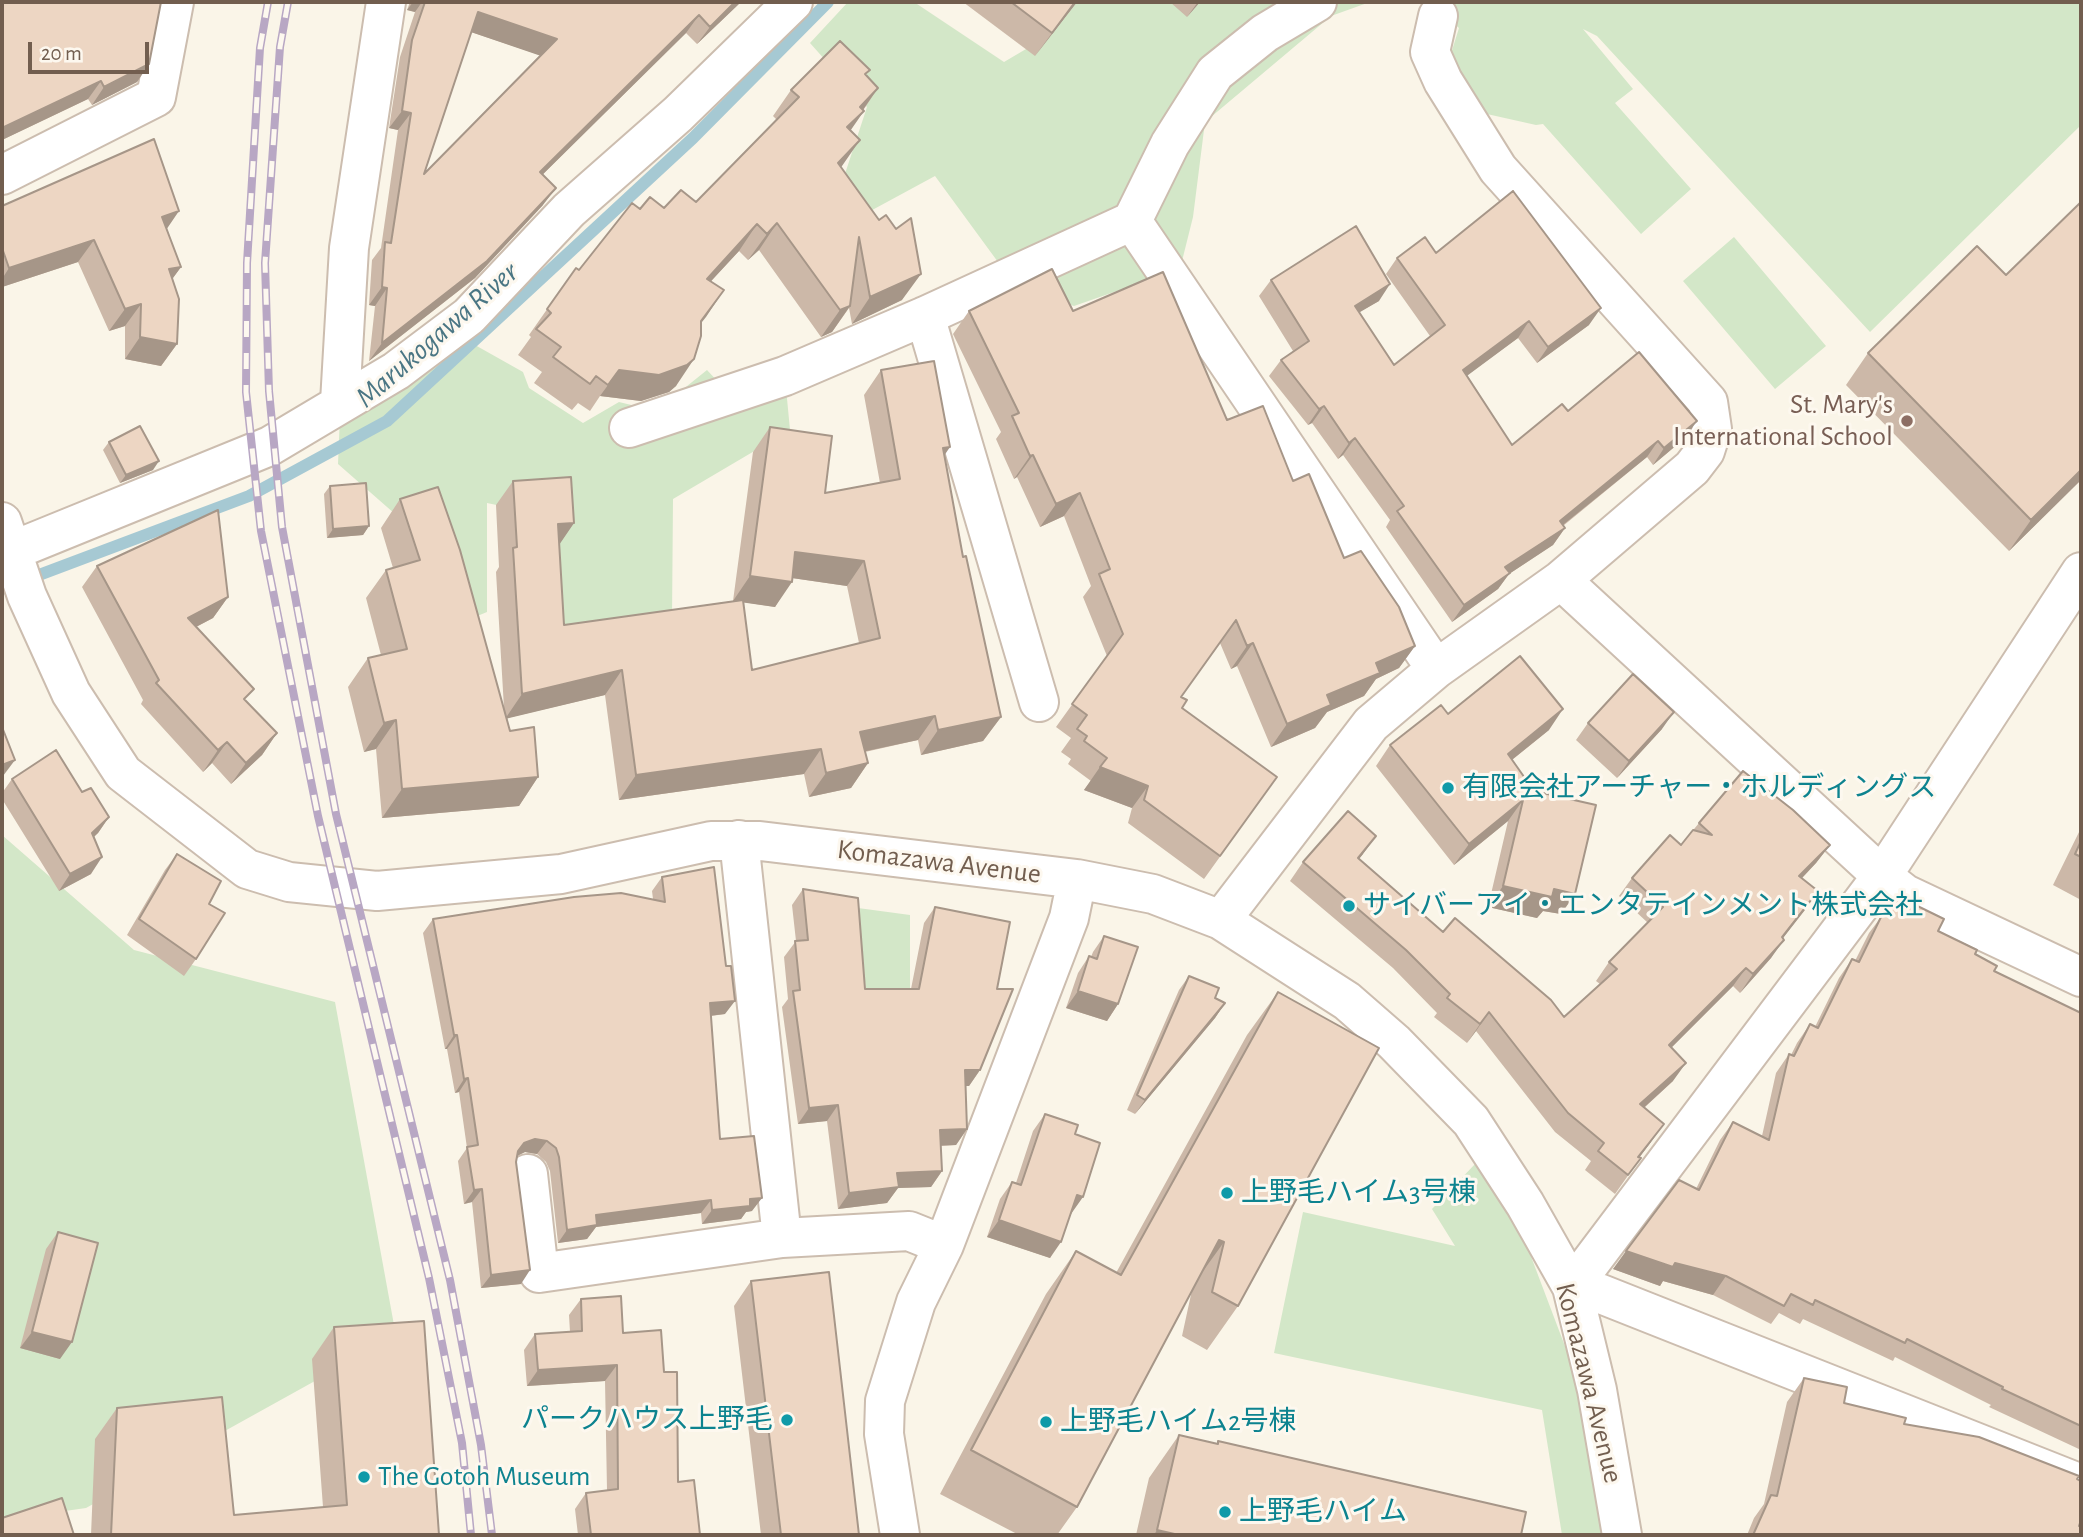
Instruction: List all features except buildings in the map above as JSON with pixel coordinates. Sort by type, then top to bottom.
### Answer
[{"type":"street","points":[[2,175],[156,97],[174,2]]},
{"type":"street","points":[[340,402],[349,248],[386,2]]},
{"type":"street","points":[[4,543],[270,446],[396,371],[469,316],[569,210],[678,114],[793,2]]},
{"type":"street","points":[[629,428],[785,376],[925,316],[1132,221],[1170,145],[1215,74],[1265,33],[1317,2]]},
{"type":"street","points":[[1221,920],[1371,724],[1436,669],[1561,580],[1692,468],[1705,451],[1712,429],[1708,402],[1498,169],[1443,81],[1430,52],[1431,7]]},
{"type":"street","points":[[1132,221],[1436,669]]},
{"type":"street","points":[[925,316],[1039,702]]},
{"type":"street","name":"Komazawa Avenue","points":[[4,543],[71,692],[123,774],[247,869],[289,881],[377,891],[561,874],[711,841],[739,840],[1077,879],[1153,894],[1221,920],[1347,1001],[1394,1042],[1471,1121],[1525,1204],[1572,1287],[1597,1390],[1622,1535]]},
{"type":"street","points":[[2081,572],[1882,876],[1572,1287],[1596,1292],[2081,1484]]},
{"type":"street","points":[[1561,580],[1882,876],[1905,894],[2081,977]]},
{"type":"street","points":[[739,840],[782,1238]]},
{"type":"street","points":[[900,1535],[884,1434],[885,1401],[916,1302],[944,1245],[1069,918],[1077,879]]},
{"type":"street","points":[[528,1174],[539,1273],[782,1238],[909,1231],[944,1245]]},
{"type":"green space","points":[[848,2],[914,2],[1004,62],[1043,39],[1030,2],[1370,2],[1331,16],[1205,122],[1193,217],[1180,269],[1074,306],[1017,288],[935,176],[863,215],[839,192],[867,107],[810,43]]},
{"type":"green space","points":[[1430,2],[2081,2],[2079,127],[1870,332],[1597,36],[1583,29],[1633,89],[1615,103],[1691,189],[1641,234],[1543,124],[1536,125],[1478,112],[1448,63],[1459,28]]},
{"type":"green space","points":[[1734,237],[1826,346],[1775,389],[1683,281]]},
{"type":"green space","points":[[459,336],[523,372],[529,388],[583,423],[619,402],[656,411],[707,370],[734,399],[786,388],[790,430],[673,499],[672,619],[548,666],[535,513],[487,503],[487,612],[458,624],[395,514],[338,464],[340,415]]},
{"type":"green space","points":[[2,835],[134,950],[335,1002],[396,1336],[86,1508],[2,1520]]},
{"type":"green space","points":[[858,908],[910,915],[910,999],[867,1002]]},
{"type":"green space","points":[[1476,1163],[1527,1246],[1585,1399],[1606,1535],[1562,1535],[1542,1410],[1274,1353],[1303,1212],[1455,1246],[1432,1209]]},
{"type":"waterway","name":"Marukogawa River","points":[[2,589],[249,496],[387,421],[693,138],[828,2]]},
{"type":"railway","points":[[268,2],[260,48],[247,263],[246,392],[261,531],[318,816],[429,1278],[462,1443],[471,1535]]},
{"type":"railway","points":[[288,2],[280,47],[265,263],[269,391],[282,527],[336,814],[450,1280],[481,1445],[492,1535]]},
{"type":"place","name":"St. Mary's International School","points":[[1907,421]]},
{"type":"place","name":"有限会社アーチャー・ホルディングス","points":[[1448,788]]},
{"type":"place","name":"サイバーアイ・エンタテインメント株式会社","points":[[1349,906]]},
{"type":"place","name":"上野毛ハイム3号棟","points":[[1227,1193]]},
{"type":"place","name":"パークハウス上野毛","points":[[787,1420]]},
{"type":"place","name":"上野毛ハイム2号棟","points":[[1046,1422]]},
{"type":"place","name":"The Gotoh Museum","points":[[364,1477]]},
{"type":"place","name":"上野毛ハイム","points":[[1225,1512]]}]
